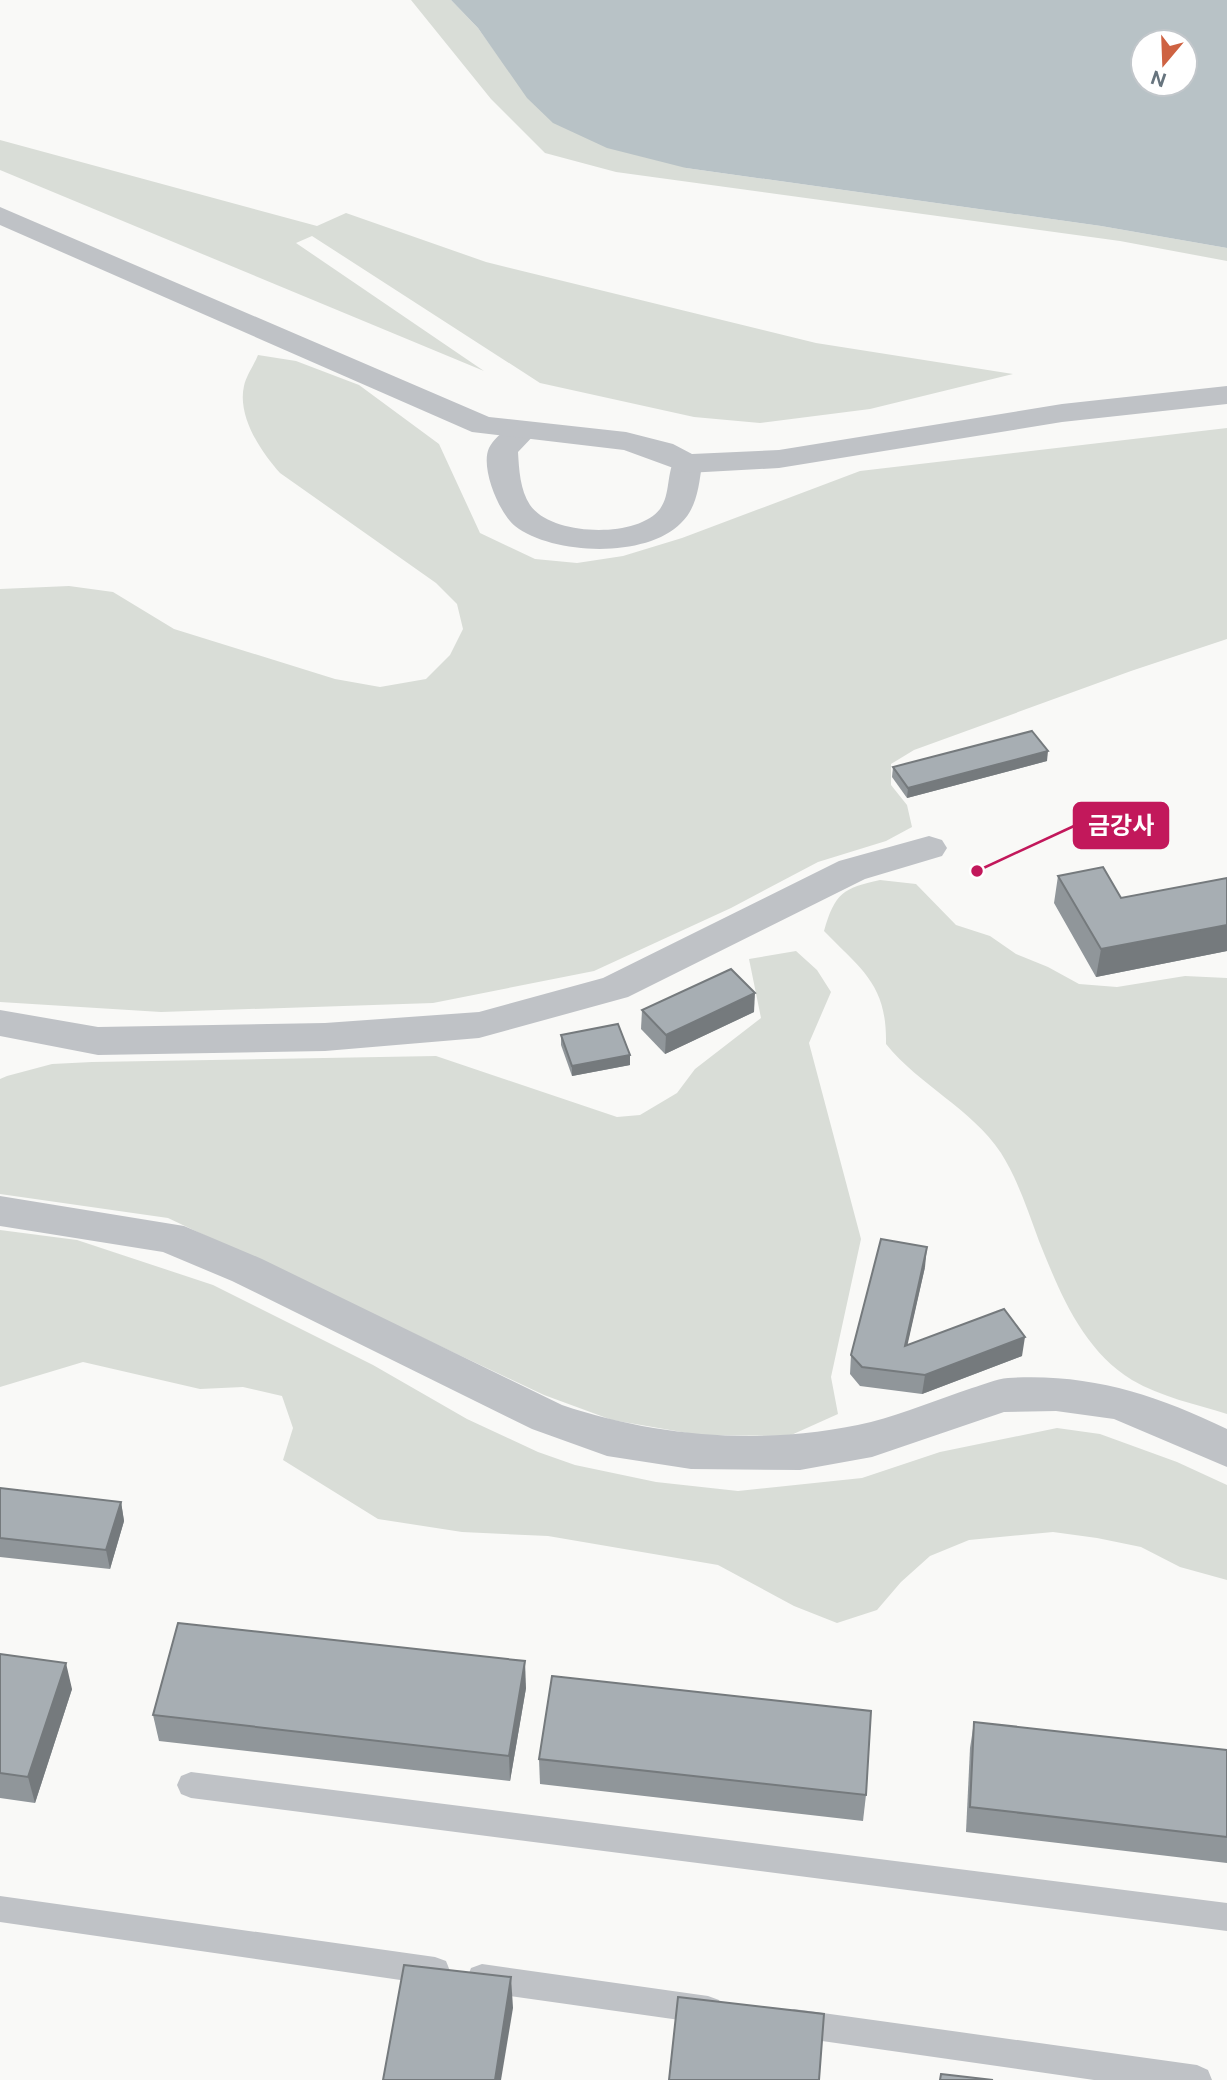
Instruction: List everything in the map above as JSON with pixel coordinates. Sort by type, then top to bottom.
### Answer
[{"type":"street","points":[[0,215],[483,426],[626,441],[662,451],[687,464],[779,459],[1062,413],[1227,395]]},
{"type":"street","points":[[522,432],[503,450],[503,469],[510,495],[526,519],[553,532],[587,539],[622,538],[651,530],[671,515],[683,489],[687,464]]},
{"type":"street","points":[[0,1023],[98,1041],[325,1037],[479,1025],[615,988],[852,870],[929,848]]},
{"type":"street","points":[[0,1211],[169,1237],[247,1270],[547,1417],[607,1438],[691,1451],[800,1452],[872,1439],[1004,1395],[1056,1394],[1116,1402],[1169,1421],[1227,1449]]},
{"type":"lane","points":[[191,1785],[1227,1917]]},
{"type":"lane","points":[[0,1909],[1196,2080]]},
{"type":"shaded area","points":[[411,0],[451,0],[478,28],[501,60],[686,168],[1101,226],[1227,248],[1227,261],[1120,241],[616,172],[545,153],[491,99]]},
{"type":"shaded area","points":[[451,0],[1227,0],[1227,248],[1101,226],[686,168],[607,148],[553,123],[527,98],[478,28]]},
{"type":"shaded area","points":[[0,140],[317,226],[346,213],[486,262],[816,343],[1013,374],[870,409],[760,423],[694,417],[540,383],[312,236],[296,243],[484,371],[0,170]]},
{"type":"shaded area","points":[[258,355],[296,361],[359,385],[439,444],[480,533],[535,559],[577,563],[623,556],[682,538],[860,471],[1227,428],[1227,639],[914,750],[891,764],[891,785],[907,805],[912,827],[886,841],[818,862],[731,908],[594,971],[433,1003],[161,1012],[0,1002],[0,589],[69,586],[113,592],[174,629],[335,679],[380,687],[426,679],[450,655],[463,629],[457,604],[436,583],[280,473],[265,455],[247,421],[243,397],[245,382]]},
{"type":"shaded area","points":[[880,880],[916,884],[956,925],[990,936],[1016,954],[1079,984],[1117,987],[1185,976],[1227,978],[1227,1414],[1178,1400],[1143,1386],[1099,1353],[1064,1300],[1018,1185],[1001,1153],[975,1123],[899,1059],[886,1044],[882,1007],[870,980],[824,931],[832,908],[842,894],[857,886]]},
{"type":"shaded area","points":[[796,951],[817,970],[831,992],[809,1043],[861,1239],[831,1377],[838,1414],[789,1436],[699,1435],[612,1420],[544,1395],[168,1218],[0,1194],[0,1079],[52,1064],[436,1056],[617,1117],[640,1115],[677,1093],[695,1069],[761,1018],[749,959]]},
{"type":"shaded area","points":[[0,1230],[77,1240],[213,1285],[373,1365],[467,1419],[538,1452],[575,1465],[656,1482],[738,1491],[862,1478],[940,1452],[1057,1428],[1100,1434],[1177,1462],[1227,1485],[1227,1580],[1180,1567],[1141,1547],[1097,1538],[1053,1532],[969,1540],[930,1556],[901,1582],[877,1610],[837,1623],[794,1606],[718,1565],[548,1536],[462,1532],[378,1519],[283,1460],[293,1428],[282,1396],[243,1387],[200,1389],[83,1362],[0,1387]]},
{"type":"building","points":[[1032,731],[1048,751],[908,788],[893,767]]},
{"type":"building","points":[[1103,867],[1121,898],[1227,878],[1227,925],[1101,949],[1058,876]]},
{"type":"building","points":[[731,969],[755,993],[666,1035],[642,1010]]},
{"type":"building","points":[[618,1024],[630,1055],[572,1066],[561,1035]]},
{"type":"building","points":[[881,1239],[927,1247],[905,1346],[1004,1309],[1025,1337],[925,1375],[862,1367],[851,1355]]},
{"type":"building","points":[[0,1488],[121,1502],[106,1550],[0,1538]]},
{"type":"building","points":[[178,1623],[525,1661],[509,1756],[153,1715]]},
{"type":"building","points":[[0,1654],[66,1663],[28,1777],[0,1773]]},
{"type":"building","points":[[552,1676],[871,1711],[866,1795],[539,1759]]},
{"type":"building","points":[[974,1722],[1227,1750],[1227,1837],[970,1807]]},
{"type":"building","points":[[404,1965],[511,1977],[495,2080],[383,2080]]},
{"type":"building","points":[[678,1997],[824,2014],[819,2080],[669,2080]]},
{"type":"building","points":[[941,2074],[993,2080],[940,2080]]},
{"type":"place","name":"금강사","points":[[977,871]]}]
